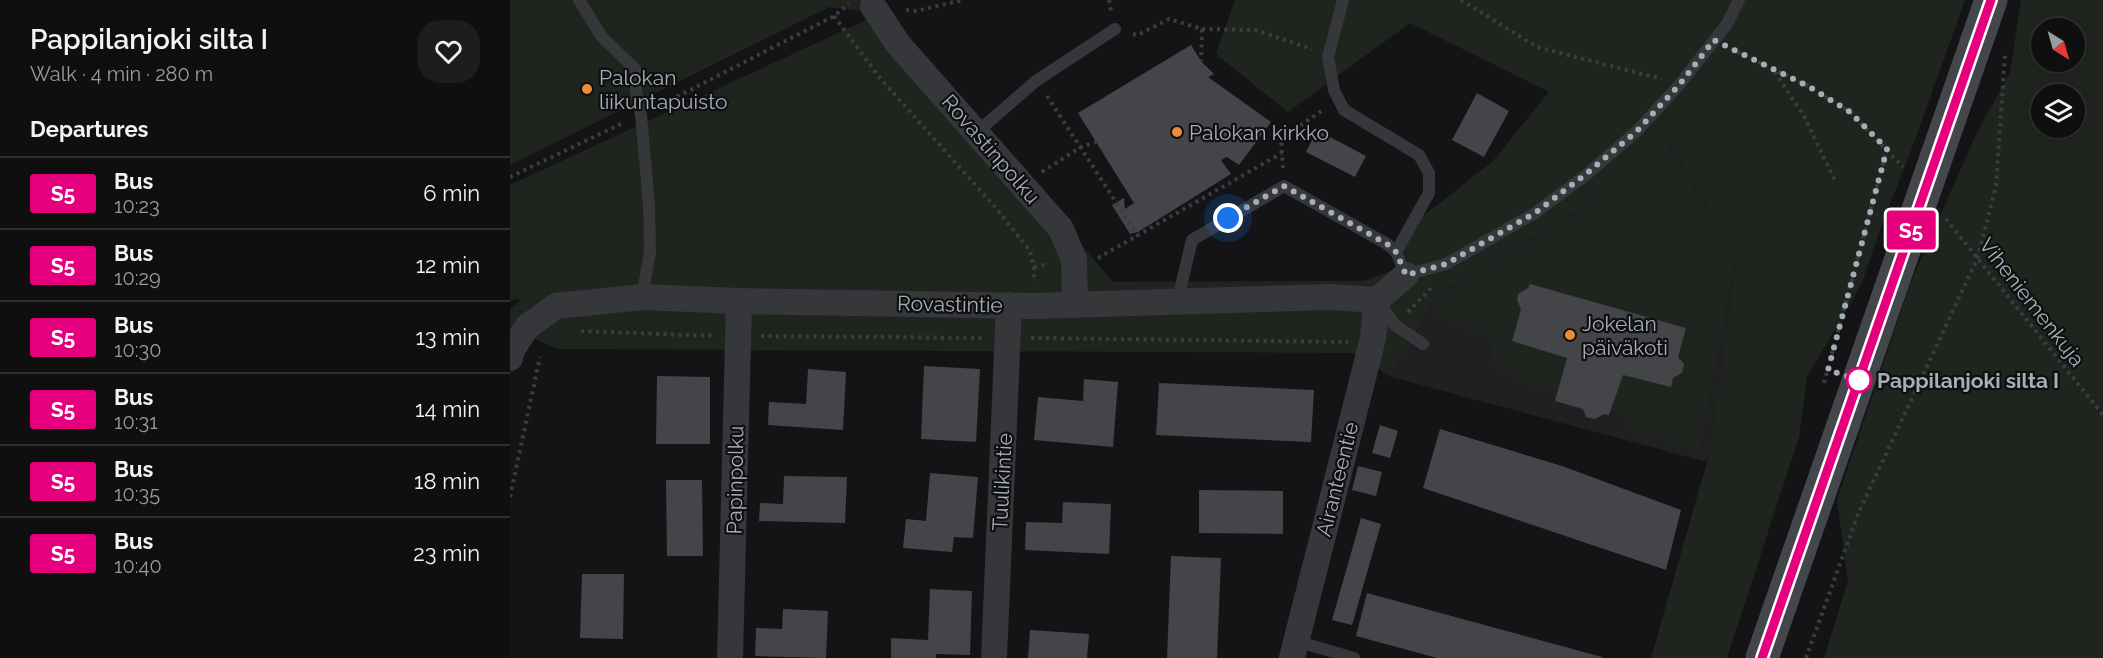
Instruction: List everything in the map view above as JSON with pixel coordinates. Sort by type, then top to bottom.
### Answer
[{"type":"main road","points":[[1762,658],[1991,0]]},
{"type":"street","name":"Rovastinpolku","points":[[869,2],[898,44],[1061,229],[1074,260],[1075,304]]},
{"type":"street","points":[[1377,300],[1401,264]]},
{"type":"street","name":"Rovastintie","points":[[510,358],[512,350],[527,327],[556,306],[642,297],[1034,306],[1330,297],[1377,300]]},
{"type":"street","name":"Airanteentie","points":[[1294,650],[1372,338],[1377,300]]},
{"type":"street","name":"Papinpolku","points":[[730,658],[739,301]]},
{"type":"street","name":"Tuulikintie","points":[[994,658],[1021,338],[1009,305]]},
{"type":"lane","points":[[579,0],[602,37],[636,70],[636,92],[641,115],[649,205],[650,252],[642,297]]},
{"type":"lane","points":[[1343,0],[1328,57],[1334,90],[1344,110],[1419,154],[1429,173],[1429,193],[1401,264]]},
{"type":"lane","points":[[1401,264],[1446,264],[1535,213],[1586,174],[1637,131],[1680,84],[1727,24],[1740,0]]},
{"type":"lane","points":[[977,132],[1036,81],[1114,29]]},
{"type":"lane","points":[[1177,303],[1192,240],[1284,186],[1387,244],[1401,264]]},
{"type":"lane","points":[[1377,300],[1395,325],[1423,344]]},
{"type":"lane","points":[[1294,650],[1354,658]]},
{"type":"path","points":[[510,177],[641,115],[834,16],[869,2],[916,11],[963,0]]},
{"type":"path","points":[[1461,0],[1537,47],[1680,84]]},
{"type":"path","points":[[834,16],[879,77],[995,207],[1030,251],[1035,267],[1034,306],[1021,338]]},
{"type":"path","points":[[1114,29],[1138,35],[1169,19],[1202,29],[1255,30],[1320,52]]},
{"type":"path","points":[[1201,61],[1202,29]]},
{"type":"path","points":[[1714,40],[1808,86],[1850,112],[1907,172]]},
{"type":"path","points":[[1806,658],[1858,514],[1978,257],[1996,186],[2005,50]]},
{"type":"path","points":[[1775,71],[1804,116],[1836,183]]},
{"type":"path","points":[[1036,81],[1138,236]]},
{"type":"path","points":[[1284,186],[1281,140],[1325,108]]},
{"type":"path","points":[[1824,383],[1887,149]]},
{"type":"path","points":[[1035,267],[1098,258],[1282,153]]},
{"type":"path","name":"Viheniemenkuja","points":[[1944,216],[2103,415]]},
{"type":"path","points":[[579,331],[738,336],[1350,342],[1372,338]]},
{"type":"path","points":[[510,497],[541,352]]},
{"type":"shaded area","points":[[510,0],[874,0],[1113,282],[1363,281],[1409,265],[1403,252],[1421,218],[1493,161],[1549,92],[1410,23],[1288,112],[1216,54],[1235,0],[1965,0],[1861,285],[1807,377],[1799,437],[1727,658],[1651,658],[1707,462],[1737,257],[1664,132],[1597,198],[1437,294],[1391,377],[1352,353],[558,349],[510,328],[510,310],[522,299],[510,300],[510,185],[881,13],[829,7],[510,165]]},
{"type":"shaded area","points":[[2021,0],[2103,0],[2103,658],[1824,658],[1848,581],[1837,500],[1911,282],[1978,130],[2010,73]]},
{"type":"shaded area","name":"Jokelan päiväkoti","points":[[1664,132],[1737,257],[1707,462],[1391,377],[1437,294],[1597,198]]},
{"type":"shaded area","points":[[1663,139],[1735,257],[1699,451],[1629,431],[1633,418],[1611,411],[1623,375],[1673,378],[1682,373],[1684,364],[1678,357],[1686,328],[1530,284],[1518,294],[1517,300],[1521,309],[1513,341],[1567,358],[1557,394],[1507,373],[1490,356],[1495,337],[1433,316],[1441,298],[1600,201]]},
{"type":"building","name":"Palokan kirkko","points":[[1191,45],[1201,61],[1214,74],[1208,77],[1271,122],[1239,165],[1227,157],[1221,160],[1231,174],[1138,232],[1130,234],[1112,205],[1124,198],[1125,209],[1134,203],[1078,113]]},
{"type":"building","points":[[1477,93],[1509,111],[1484,157],[1452,140]]},
{"type":"building","points":[[1317,130],[1366,156],[1355,177],[1306,152]]},
{"type":"building","points":[[1530,284],[1686,328],[1678,357],[1684,364],[1682,373],[1673,378],[1671,387],[1623,375],[1609,415],[1604,414],[1595,419],[1586,417],[1583,409],[1555,401],[1567,358],[1512,341],[1521,309],[1517,300],[1518,294]]},
{"type":"building","points":[[924,366],[980,369],[976,442],[921,439]]},
{"type":"building","points":[[808,369],[846,372],[843,430],[768,425],[769,402],[806,404]]},
{"type":"building","points":[[657,376],[710,377],[710,444],[656,444]]},
{"type":"building","points":[[1084,379],[1118,382],[1113,447],[1034,440],[1038,397],[1083,401]]},
{"type":"building","points":[[1159,383],[1314,390],[1311,442],[1156,435]]},
{"type":"building","points":[[1380,425],[1398,431],[1390,458],[1372,453]]},
{"type":"building","points":[[1440,429],[1562,466],[1681,510],[1666,570],[1423,488]]},
{"type":"building","points":[[1358,466],[1382,472],[1376,496],[1352,490]]},
{"type":"building","points":[[930,473],[978,477],[973,538],[954,537],[952,552],[903,548],[906,519],[926,521]]},
{"type":"building","points":[[784,476],[847,477],[845,523],[759,521],[760,503],[783,504]]},
{"type":"building","points":[[666,480],[702,480],[703,556],[667,556]]},
{"type":"building","points":[[1199,490],[1283,491],[1283,534],[1199,533]]},
{"type":"building","points":[[1063,502],[1111,504],[1109,554],[1025,550],[1026,522],[1062,523]]},
{"type":"building","points":[[1361,518],[1381,524],[1352,625],[1332,620]]},
{"type":"building","points":[[1171,556],[1221,558],[1217,658],[1167,658]]},
{"type":"building","points":[[582,574],[624,574],[623,639],[580,638]]},
{"type":"building","points":[[930,589],[972,591],[970,655],[936,654],[936,658],[891,658],[891,638],[928,640]]},
{"type":"building","points":[[1367,593],[1602,658],[1437,658],[1356,636]]},
{"type":"building","points":[[783,609],[828,611],[826,658],[755,656],[756,628],[782,629]]},
{"type":"building","points":[[1030,630],[1089,634],[1087,658],[1028,658]]},
{"type":"bus line","name":"S5","points":[[1762,658],[1991,0]]},
{"type":"place","name":"Palokan liikuntapuisto","points":[[587,89]]},
{"type":"place","name":"Palokan kirkko","points":[[1177,132]]},
{"type":"place","name":"Jokelan päiväkoti","points":[[1570,335]]},
{"type":"place","name":"Pappilanjoki silta I","points":[[1859,380]]},
{"type":"route","points":[[1228,218],[1284,186],[1387,244],[1396,252],[1406,275],[1446,264],[1535,213],[1586,174],[1637,131],[1680,84],[1714,40],[1808,86],[1850,112],[1887,149],[1828,370],[1859,380]]}]
